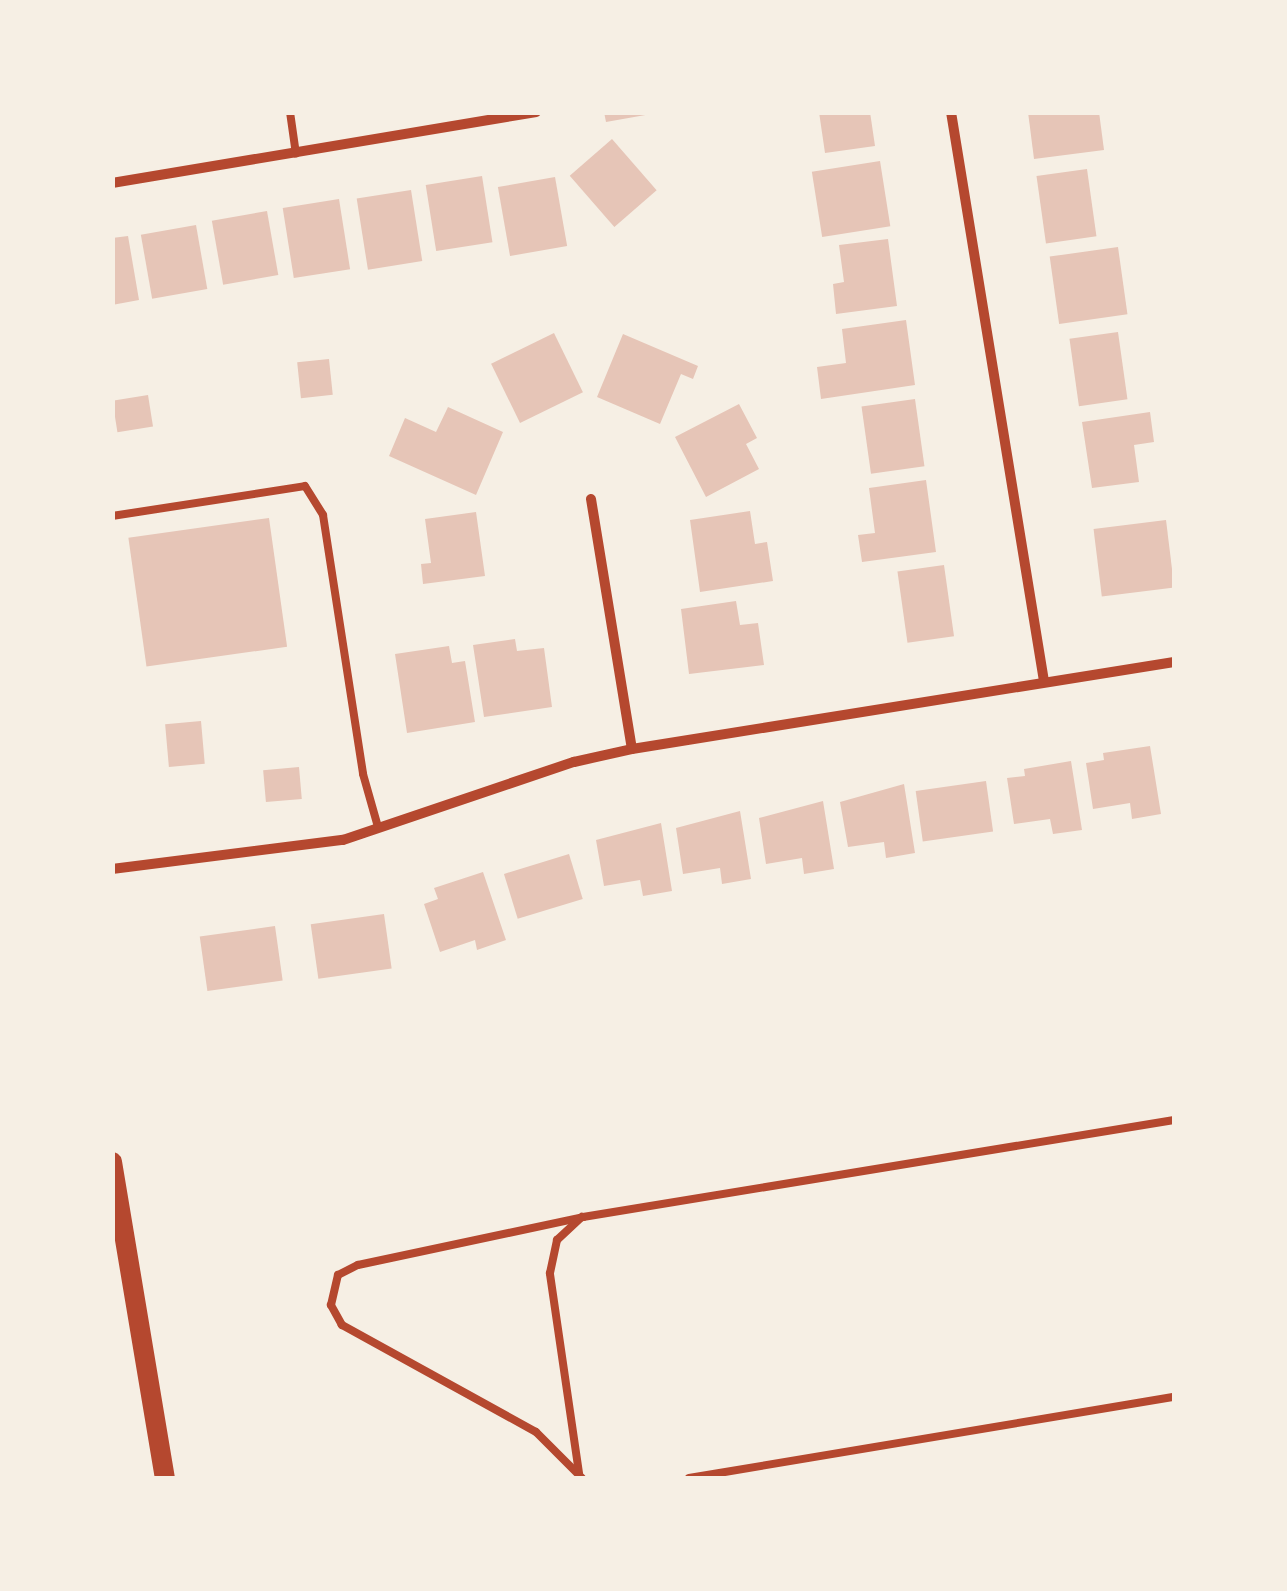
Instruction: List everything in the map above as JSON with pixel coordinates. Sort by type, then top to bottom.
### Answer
[{"type":"main road","points":[[112,1162],[166,1478]]},
{"type":"street","points":[[112,183],[536,112]]},
{"type":"street","points":[[951,112],[1044,681]]},
{"type":"street","points":[[591,500],[632,749]]},
{"type":"street","points":[[112,869],[299,849],[632,749],[1174,662]]},
{"type":"lane","points":[[290,112],[296,154]]},
{"type":"lane","points":[[112,516],[305,486],[323,515],[363,774],[378,827]]},
{"type":"lane","points":[[580,1476],[536,1432],[342,1325],[332,1305],[338,1276],[358,1265],[583,1217],[1174,1120]]},
{"type":"lane","points":[[580,1476],[550,1273],[557,1240],[583,1217]]},
{"type":"lane","points":[[689,1478],[1174,1397]]},
{"type":"lane","points":[[740,1478],[749,1468]]},
{"type":"building","points":[[604,112],[651,112],[651,114],[606,122]]},
{"type":"building","points":[[819,112],[870,112],[875,146],[825,153]]},
{"type":"building","points":[[1028,112],[1099,112],[1104,150],[1034,159]]},
{"type":"building","points":[[612,139],[657,190],[614,227],[570,176]]},
{"type":"building","points":[[880,161],[890,226],[822,237],[812,172]]},
{"type":"building","points":[[1087,169],[1096,236],[1046,243],[1036,176]]},
{"type":"building","points":[[482,176],[492,242],[436,251],[426,185]]},
{"type":"building","points":[[555,177],[567,246],[510,256],[498,187]]},
{"type":"building","points":[[411,190],[422,261],[368,270],[357,199]]},
{"type":"building","points":[[339,199],[350,269],[294,278],[283,208]]},
{"type":"building","points":[[267,211],[278,275],[223,285],[212,221]]},
{"type":"building","points":[[196,225],[207,289],[152,299],[141,235]]},
{"type":"building","points":[[128,236],[139,300],[112,305],[112,238]]},
{"type":"building","points":[[888,239],[897,306],[836,314],[833,284],[844,282],[839,245]]},
{"type":"building","points":[[1118,247],[1127,314],[1059,324],[1050,257]]},
{"type":"building","points":[[906,320],[915,385],[821,399],[817,367],[846,363],[842,329]]},
{"type":"building","points":[[1118,332],[1127,399],[1079,406],[1069,339]]},
{"type":"building","points":[[554,333],[583,392],[520,423],[491,364]]},
{"type":"building","points":[[623,334],[698,366],[693,379],[681,374],[660,424],[597,397]]},
{"type":"building","points":[[329,359],[333,395],[301,398],[297,362]]},
{"type":"building","points":[[148,395],[153,427],[117,432],[112,401]]},
{"type":"building","points":[[915,399],[924,466],[871,474],[862,407]]},
{"type":"building","points":[[739,404],[757,438],[746,444],[759,469],[706,497],[675,437]]},
{"type":"building","points":[[448,407],[503,432],[476,495],[389,456],[405,418],[436,432]]},
{"type":"building","points":[[1150,412],[1154,442],[1134,445],[1139,482],[1092,488],[1082,422]]},
{"type":"building","points":[[926,480],[936,552],[862,562],[858,535],[875,533],[869,488]]},
{"type":"building","points":[[750,511],[755,544],[767,542],[773,581],[700,592],[690,520]]},
{"type":"building","points":[[476,512],[485,576],[423,584],[421,564],[431,563],[425,519]]},
{"type":"building","points":[[269,518],[287,647],[146,666],[128,538]]},
{"type":"building","points":[[1166,520],[1174,588],[1102,596],[1094,529]]},
{"type":"building","points":[[944,565],[954,636],[907,643],[897,572]]},
{"type":"building","points":[[736,601],[740,625],[758,623],[764,665],[689,674],[681,609]]},
{"type":"building","points":[[515,639],[517,651],[544,648],[552,707],[484,717],[473,645]]},
{"type":"building","points":[[449,646],[452,663],[465,661],[475,722],[407,733],[395,654]]},
{"type":"building","points":[[201,721],[205,764],[169,767],[165,724]]},
{"type":"building","points":[[1150,746],[1161,814],[1132,819],[1130,803],[1093,809],[1086,763],[1104,760],[1103,753]]},
{"type":"building","points":[[1071,761],[1082,830],[1053,834],[1050,819],[1014,824],[1007,778],[1025,776],[1024,769]]},
{"type":"building","points":[[299,767],[302,799],[266,802],[263,770]]},
{"type":"building","points":[[986,781],[993,832],[923,841],[916,791]]},
{"type":"building","points":[[904,784],[915,853],[886,858],[884,842],[848,847],[840,802]]},
{"type":"building","points":[[823,801],[834,869],[804,874],[802,858],[766,864],[759,818]]},
{"type":"building","points":[[740,811],[751,879],[722,884],[720,868],[683,874],[676,828]]},
{"type":"building","points":[[661,823],[672,891],[643,896],[640,880],[604,886],[596,840]]},
{"type":"building","points":[[569,854],[583,899],[518,919],[504,874]]},
{"type":"building","points":[[483,872],[506,940],[477,950],[475,940],[440,952],[424,904],[438,899],[434,888]]},
{"type":"building","points":[[384,914],[392,968],[318,979],[311,924]]},
{"type":"building","points":[[275,926],[283,980],[207,991],[200,937]]}]
